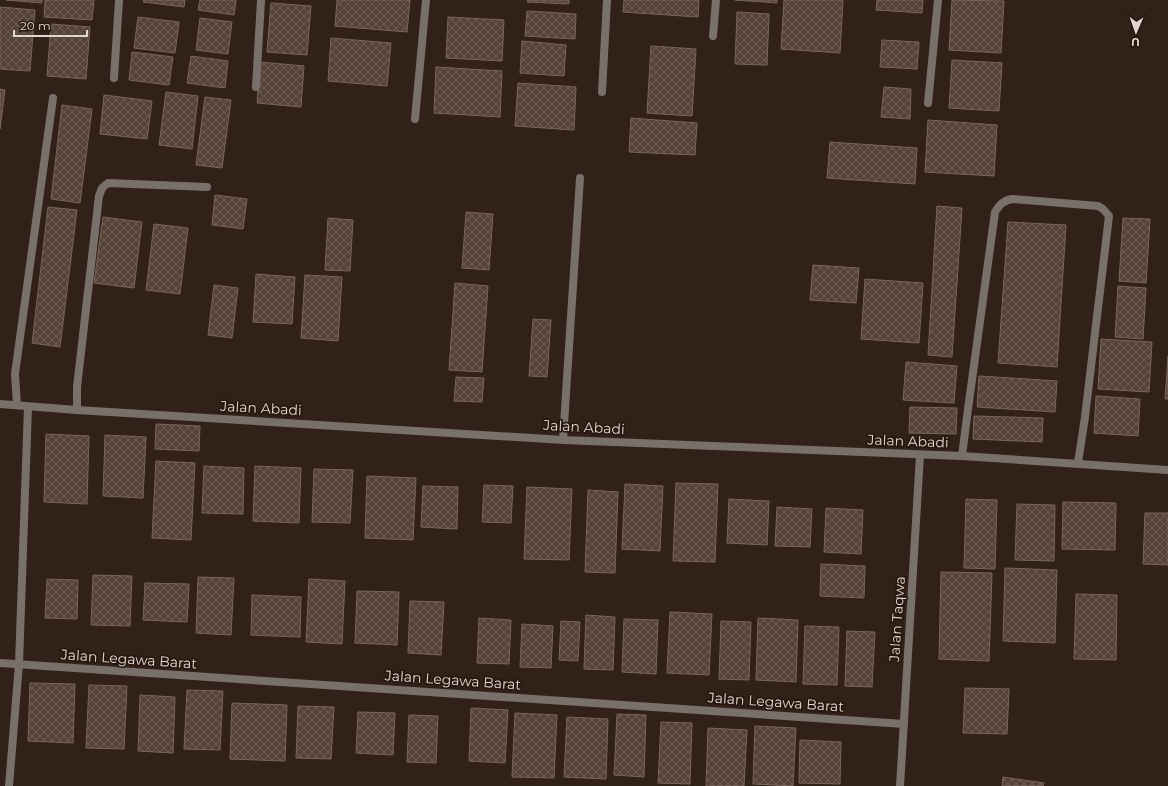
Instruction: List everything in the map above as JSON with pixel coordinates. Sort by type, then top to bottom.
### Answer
[{"type":"street","points":[[114,78],[119,0]]},
{"type":"street","points":[[256,87],[261,0]]},
{"type":"street","points":[[415,119],[426,0]]},
{"type":"street","points":[[602,92],[607,0]]},
{"type":"street","points":[[713,36],[716,0]]},
{"type":"street","points":[[928,103],[938,0]]},
{"type":"street","points":[[17,405],[15,374],[53,98]]},
{"type":"street","points":[[563,440],[580,178]]},
{"type":"street","points":[[77,410],[77,387],[80,356],[99,196],[102,188],[108,183],[207,186]]},
{"type":"street","points":[[962,456],[995,212],[999,204],[1013,199],[1098,206],[1103,209],[1108,216],[1085,417],[1078,463]]},
{"type":"street","name":"Jalan Abadi","points":[[0,404],[28,407],[563,440],[962,456],[1168,470]]},
{"type":"street","points":[[9,786],[19,664],[28,407]]},
{"type":"street","name":"Jalan Taqwa","points":[[900,786],[920,455]]},
{"type":"street","name":"Jalan Legawa Barat","points":[[0,663],[904,724]]},
{"type":"building","points":[[6,0],[42,0],[42,3]]},
{"type":"building","points":[[45,0],[94,0],[92,20],[44,17]]},
{"type":"building","points":[[144,0],[185,0],[184,7],[143,2]]},
{"type":"building","points":[[200,0],[236,0],[234,15],[198,10]]},
{"type":"building","points":[[337,0],[410,0],[407,32],[335,26]]},
{"type":"building","points":[[528,0],[569,0],[569,4],[527,2]]},
{"type":"building","points":[[624,0],[699,0],[698,17],[623,12]]},
{"type":"building","points":[[735,0],[777,0],[777,3]]},
{"type":"building","points":[[784,0],[843,0],[840,53],[781,49]]},
{"type":"building","points":[[877,0],[923,0],[922,13],[876,10]]},
{"type":"building","points":[[952,0],[1004,1],[1001,53],[949,50]]},
{"type":"building","points":[[271,3],[311,6],[307,55],[267,52]]},
{"type":"building","points":[[0,7],[35,10],[30,71],[0,69]]},
{"type":"building","points":[[527,11],[576,14],[575,39],[525,36]]},
{"type":"building","points":[[737,12],[769,14],[767,65],[735,64]]},
{"type":"building","points":[[138,17],[179,22],[175,53],[134,48]]},
{"type":"building","points":[[448,17],[504,20],[502,61],[446,58]]},
{"type":"building","points":[[200,18],[232,22],[228,54],[196,50]]},
{"type":"building","points":[[51,24],[90,27],[86,79],[47,76]]},
{"type":"building","points":[[331,38],[391,43],[387,86],[328,81]]},
{"type":"building","points":[[882,40],[919,42],[917,69],[880,67]]},
{"type":"building","points":[[522,41],[566,45],[564,76],[520,73]]},
{"type":"building","points":[[651,46],[696,49],[692,116],[647,113]]},
{"type":"building","points":[[132,52],[173,57],[169,85],[129,80]]},
{"type":"building","points":[[191,56],[228,61],[225,88],[187,83]]},
{"type":"building","points":[[952,60],[1002,63],[999,111],[949,108]]},
{"type":"building","points":[[260,62],[304,66],[301,107],[257,103]]},
{"type":"building","points":[[436,67],[502,71],[500,117],[434,113]]},
{"type":"building","points":[[518,83],[576,87],[574,130],[515,126]]},
{"type":"building","points":[[884,87],[911,89],[910,119],[881,117]]},
{"type":"building","points":[[0,89],[5,90],[0,129]]},
{"type":"building","points":[[166,92],[198,96],[192,149],[159,145]]},
{"type":"building","points":[[104,95],[152,101],[147,139],[100,134]]},
{"type":"building","points":[[205,97],[231,100],[222,168],[196,165]]},
{"type":"building","points":[[62,105],[92,109],[80,203],[51,199]]},
{"type":"building","points":[[631,118],[697,123],[695,155],[629,152]]},
{"type":"building","points":[[928,120],[997,125],[994,176],[925,172]]},
{"type":"building","points":[[830,142],[917,148],[915,184],[827,178]]},
{"type":"building","points":[[215,195],[247,199],[243,229],[212,225]]},
{"type":"building","points":[[937,206],[962,208],[952,357],[928,355]]},
{"type":"building","points":[[48,207],[77,210],[60,347],[32,343]]},
{"type":"building","points":[[466,212],[493,214],[489,270],[462,268]]},
{"type":"building","points":[[103,217],[142,222],[134,288],[94,283]]},
{"type":"building","points":[[328,218],[353,220],[350,271],[325,270]]},
{"type":"building","points":[[1123,218],[1150,219],[1146,283],[1119,281]]},
{"type":"building","points":[[1008,222],[1066,225],[1057,367],[998,363]]},
{"type":"building","points":[[154,224],[188,228],[180,294],[146,290]]},
{"type":"building","points":[[813,265],[859,268],[856,303],[810,300]]},
{"type":"building","points":[[256,274],[295,277],[292,324],[253,322]]},
{"type":"building","points":[[305,275],[342,277],[338,341],[301,338]]},
{"type":"building","points":[[865,279],[923,283],[919,343],[861,339]]},
{"type":"building","points":[[455,283],[488,286],[482,372],[449,370]]},
{"type":"building","points":[[214,285],[238,288],[232,338],[208,335]]},
{"type":"building","points":[[1118,286],[1146,288],[1143,339],[1115,337]]},
{"type":"building","points":[[533,319],[551,320],[547,377],[529,376]]},
{"type":"building","points":[[1101,339],[1152,342],[1149,392],[1098,389]]},
{"type":"building","points":[[1168,356],[1168,399],[1165,399]]},
{"type":"building","points":[[906,362],[957,366],[954,403],[903,400]]},
{"type":"building","points":[[979,376],[1057,381],[1055,412],[977,407]]},
{"type":"building","points":[[456,377],[484,378],[482,402],[454,401]]},
{"type":"building","points":[[1096,396],[1140,399],[1138,436],[1094,433]]},
{"type":"building","points":[[910,407],[957,408],[956,434],[909,433]]},
{"type":"building","points":[[974,416],[1043,418],[1042,442],[973,439]]},
{"type":"building","points":[[156,424],[200,426],[199,451],[155,449]]},
{"type":"building","points":[[46,434],[89,436],[87,504],[44,502]]},
{"type":"building","points":[[105,435],[146,437],[143,498],[103,496]]},
{"type":"building","points":[[156,461],[195,463],[191,540],[152,538]]},
{"type":"building","points":[[204,466],[244,468],[243,514],[202,513]]},
{"type":"building","points":[[255,466],[301,468],[299,523],[253,521]]},
{"type":"building","points":[[314,469],[353,470],[350,523],[312,522]]},
{"type":"building","points":[[367,476],[416,478],[413,540],[365,538]]},
{"type":"building","points":[[676,483],[718,484],[715,562],[673,561]]},
{"type":"building","points":[[625,484],[663,486],[660,551],[622,549]]},
{"type":"building","points":[[484,485],[513,486],[511,523],[482,522]]},
{"type":"building","points":[[423,486],[458,487],[457,529],[421,527]]},
{"type":"building","points":[[527,487],[572,489],[569,560],[524,559]]},
{"type":"building","points":[[588,490],[618,492],[615,573],[585,572]]},
{"type":"building","points":[[729,499],[769,501],[767,545],[727,543]]},
{"type":"building","points":[[966,499],[997,500],[995,569],[964,568]]},
{"type":"building","points":[[1063,502],[1116,503],[1115,550],[1062,549]]},
{"type":"building","points":[[1017,504],[1055,505],[1054,561],[1015,560]]},
{"type":"building","points":[[777,507],[812,509],[810,547],[775,546]]},
{"type":"building","points":[[826,508],[863,510],[861,554],[824,552]]},
{"type":"building","points":[[1145,513],[1168,513],[1168,565],[1143,564]]},
{"type":"building","points":[[821,564],[865,566],[864,598],[820,596]]},
{"type":"building","points":[[1005,568],[1057,570],[1055,643],[1003,641]]},
{"type":"building","points":[[941,572],[992,573],[989,661],[939,659]]},
{"type":"building","points":[[93,575],[132,576],[130,626],[91,625]]},
{"type":"building","points":[[198,577],[234,578],[231,635],[196,633]]},
{"type":"building","points":[[47,579],[78,580],[77,619],[45,618]]},
{"type":"building","points":[[309,579],[345,581],[342,644],[306,642]]},
{"type":"building","points":[[145,583],[189,584],[187,622],[143,620]]},
{"type":"building","points":[[357,591],[399,592],[397,645],[355,643]]},
{"type":"building","points":[[1076,594],[1117,595],[1116,660],[1074,659]]},
{"type":"building","points":[[252,595],[301,597],[300,637],[251,635]]},
{"type":"building","points":[[410,601],[444,602],[441,655],[408,653]]},
{"type":"building","points":[[670,612],[712,614],[709,675],[667,673]]},
{"type":"building","points":[[586,615],[615,617],[613,670],[584,669]]},
{"type":"building","points":[[479,618],[511,620],[509,664],[477,663]]},
{"type":"building","points":[[758,618],[798,620],[796,682],[756,680]]},
{"type":"building","points":[[624,619],[658,620],[656,674],[622,672]]},
{"type":"building","points":[[561,621],[580,622],[578,661],[559,660]]},
{"type":"building","points":[[721,621],[751,622],[749,680],[719,679]]},
{"type":"building","points":[[522,624],[553,626],[551,668],[520,667]]},
{"type":"building","points":[[805,626],[839,627],[837,685],[803,684]]},
{"type":"building","points":[[847,631],[875,632],[872,687],[845,686]]},
{"type":"building","points":[[30,683],[75,684],[73,743],[28,741]]},
{"type":"building","points":[[89,685],[127,686],[124,749],[86,748]]},
{"type":"building","points":[[965,688],[1009,689],[1007,734],[963,733]]},
{"type":"building","points":[[187,690],[223,691],[220,750],[184,749]]},
{"type":"building","points":[[140,695],[175,697],[173,753],[138,751]]},
{"type":"building","points":[[232,703],[287,705],[285,761],[230,759]]},
{"type":"building","points":[[298,706],[334,707],[331,759],[296,758]]},
{"type":"building","points":[[471,708],[508,710],[505,763],[469,761]]},
{"type":"building","points":[[358,712],[395,713],[393,755],[356,753]]},
{"type":"building","points":[[515,713],[557,715],[554,778],[512,777]]},
{"type":"building","points":[[617,714],[646,715],[644,777],[614,775]]},
{"type":"building","points":[[409,715],[438,716],[436,763],[407,762]]},
{"type":"building","points":[[567,717],[608,719],[606,779],[564,777]]},
{"type":"building","points":[[661,722],[692,723],[690,784],[658,783]]},
{"type":"building","points":[[755,726],[796,728],[793,786],[753,784]]},
{"type":"building","points":[[708,728],[747,730],[744,786],[706,786]]},
{"type":"building","points":[[800,740],[841,742],[840,784],[799,783]]},
{"type":"building","points":[[1003,777],[1044,783],[1043,786],[1002,786]]}]
